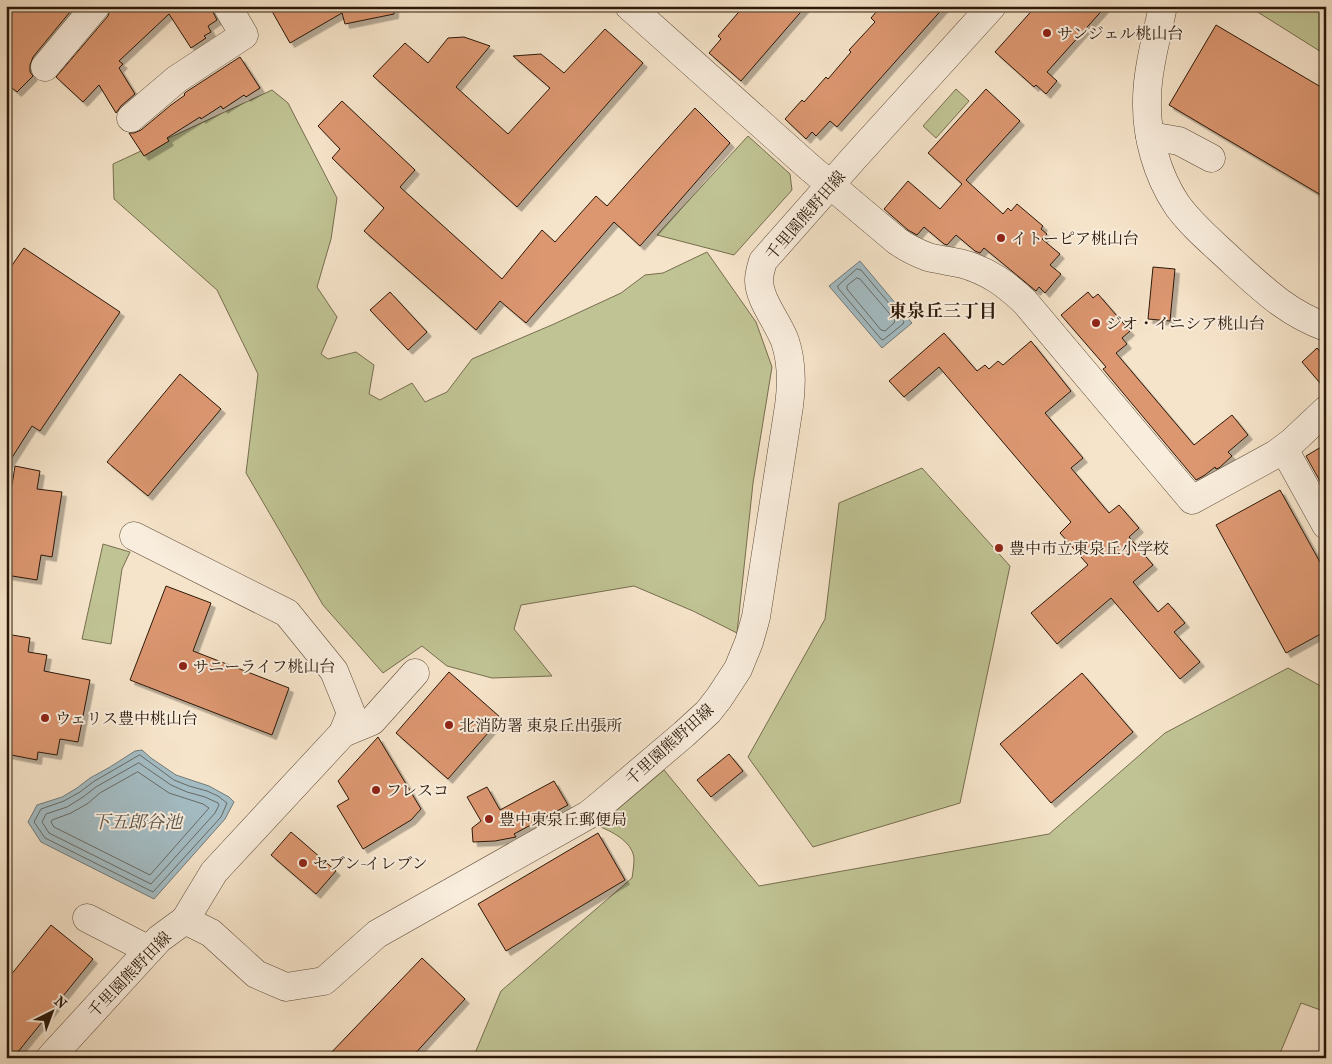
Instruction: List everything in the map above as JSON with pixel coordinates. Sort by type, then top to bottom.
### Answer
[{"type":"street","points":[[45,67],[96,6]]},
{"type":"street","points":[[131,118],[177,79],[244,35],[228,6]]},
{"type":"street","points":[[629,6],[808,166],[884,231],[907,248],[927,256],[963,264],[1004,283],[1031,310],[1192,500],[1284,449],[1326,410]]},
{"type":"street","name":"千里園熊野田線","points":[[50,1058],[148,950],[159,939],[185,920],[211,933],[256,974],[286,987],[324,981],[377,934],[588,815],[708,712],[738,669],[756,618],[790,398],[791,371],[785,340],[762,295],[759,282],[763,261],[992,6]]},
{"type":"street","points":[[1162,6],[1147,98],[1147,116],[1150,136],[1163,180],[1178,205],[1190,220],[1236,264],[1284,306],[1326,327]]},
{"type":"street","points":[[1150,136],[1179,141],[1211,158]]},
{"type":"street","points":[[1284,449],[1326,525]]},
{"type":"street","points":[[134,536],[287,613],[334,671],[351,713],[343,733],[214,872],[185,920]]},
{"type":"street","points":[[343,733],[372,721],[415,673]]},
{"type":"street","points":[[87,918],[148,950]]},
{"type":"green space","points":[[1248,6],[1326,6],[1326,55]]},
{"type":"green space","points":[[956,89],[969,101],[936,138],[923,126]]},
{"type":"green space","points":[[272,90],[288,103],[337,198],[331,239],[317,287],[337,317],[321,354],[328,359],[356,352],[374,365],[369,394],[380,400],[412,383],[425,402],[447,392],[472,359],[621,293],[645,275],[663,273],[707,252],[756,322],[772,367],[753,483],[737,633],[693,611],[634,586],[521,605],[514,629],[552,676],[492,678],[447,666],[422,646],[383,673],[323,605],[246,473],[258,374],[217,290],[114,199],[113,164]]},
{"type":"green space","points":[[748,136],[790,174],[792,190],[734,255],[657,235]]},
{"type":"green space","points":[[922,468],[1010,566],[960,803],[813,847],[748,757],[825,619],[839,503]]},
{"type":"green space","points":[[103,544],[130,552],[122,569],[111,644],[82,639]]},
{"type":"green space","points":[[1288,668],[1326,689],[1326,1012],[1301,1003],[1278,1058],[473,1058],[501,991],[632,878],[634,858],[629,847],[615,834],[598,826],[664,770],[759,886],[1049,834],[1165,733]]},
{"type":"water","points":[[860,261],[912,323],[882,348],[829,286]]},
{"type":"water","name":"下五郎谷池","points":[[142,750],[176,775],[209,786],[229,797],[234,802],[225,819],[154,899],[41,842],[28,822],[37,805],[62,797],[135,751]]},
{"type":"building","points":[[6,6],[74,7],[33,57],[30,72],[33,76],[17,92],[6,83]]},
{"type":"building","points":[[111,6],[210,6],[217,20],[208,26],[211,32],[204,36],[206,38],[191,48],[169,14],[119,61],[123,64],[119,68],[135,94],[116,113],[99,85],[83,102],[56,77],[108,16]]},
{"type":"building","points":[[269,6],[394,6],[394,14],[345,24],[342,13],[290,43]]},
{"type":"building","points":[[744,6],[806,6],[741,81],[709,53],[721,39],[718,36]]},
{"type":"building","points":[[881,6],[945,6],[837,127],[830,121],[816,136],[812,132],[806,139],[785,119],[802,100],[804,102],[826,77],[828,79],[851,52],[849,50],[875,22],[871,18]]},
{"type":"building","name":"サンジェル桃山台","points":[[1036,6],[1106,6],[1047,72],[1057,81],[1046,94],[1036,85],[1034,87],[995,52]]},
{"type":"building","points":[[1216,25],[1326,90],[1326,198],[1169,105]]},
{"type":"building","points":[[605,29],[643,63],[517,207],[373,76],[405,43],[428,63],[448,38],[464,37],[490,46],[456,87],[508,134],[550,88],[513,56],[541,54],[564,73]]},
{"type":"building","points":[[240,57],[260,88],[246,97],[244,95],[223,109],[221,106],[201,119],[200,117],[167,138],[169,141],[144,156],[129,133],[141,130],[185,95],[186,92]]},
{"type":"building","name":"イトーピア桃山台","points":[[986,89],[1020,121],[966,180],[1003,214],[1008,208],[1011,211],[1017,204],[1043,226],[1041,229],[1047,234],[1042,239],[1060,254],[1050,265],[1061,274],[1045,293],[1039,287],[1036,291],[984,248],[980,253],[975,251],[956,235],[947,245],[944,244],[924,227],[917,235],[908,230],[884,209],[908,181],[940,209],[962,184],[928,153]]},
{"type":"building","points":[[342,101],[415,170],[400,187],[502,279],[542,230],[555,242],[596,196],[607,206],[695,108],[730,143],[640,246],[614,222],[526,323],[500,301],[476,330],[364,231],[384,208],[332,158],[340,149],[318,126]]},
{"type":"building","points":[[24,248],[120,312],[40,431],[32,426],[6,467],[6,274]]},
{"type":"building","points":[[1153,267],[1175,269],[1170,321],[1148,319]]},
{"type":"building","points":[[390,292],[427,332],[408,350],[370,310]]},
{"type":"building","points":[[1088,292],[1093,298],[1098,294],[1130,331],[1122,338],[1127,344],[1116,353],[1194,445],[1232,415],[1248,435],[1228,452],[1232,456],[1219,468],[1216,469],[1215,467],[1196,480],[1103,369],[1106,367],[1061,315]]},
{"type":"building","points":[[944,333],[977,371],[985,365],[989,369],[998,361],[1003,365],[1031,341],[1071,391],[1045,413],[1083,458],[1071,468],[1109,513],[1119,505],[1139,528],[1129,537],[1153,565],[1133,582],[1158,612],[1168,603],[1185,623],[1174,632],[1200,662],[1180,679],[1111,598],[1057,644],[1031,613],[1088,565],[1060,533],[1071,522],[939,367],[904,397],[889,381]]},
{"type":"building","points":[[1317,348],[1326,358],[1326,390],[1302,362]]},
{"type":"building","points":[[180,374],[221,409],[148,496],[107,462]]},
{"type":"building","points":[[1326,444],[1326,492],[1306,456]]},
{"type":"building","points":[[15,466],[40,471],[37,489],[62,492],[52,557],[41,555],[37,580],[6,575],[6,484],[12,485]]},
{"type":"building","points":[[1280,490],[1326,573],[1326,631],[1286,653],[1216,525]]},
{"type":"building","name":"サニーライフ桃山台","points":[[166,586],[211,603],[193,651],[289,688],[272,735],[130,680]]},
{"type":"building","name":"ウェリス豊中桃山台","points":[[6,634],[30,638],[28,652],[47,655],[44,671],[90,680],[78,742],[60,739],[57,755],[38,752],[37,760],[6,754]]},
{"type":"building","name":"北消防署 東泉丘出張所","points":[[449,672],[501,718],[448,779],[396,733]]},
{"type":"building","points":[[1082,673],[1133,732],[1051,803],[1000,744]]},
{"type":"building","name":"フレスコ","points":[[378,737],[421,809],[411,820],[363,849],[337,806],[349,799],[338,781]]},
{"type":"building","points":[[729,754],[743,771],[711,797],[697,780]]},
{"type":"building","points":[[554,781],[568,805],[514,834],[516,837],[495,841],[473,842],[472,828],[481,821],[467,797],[487,787],[500,810]]},
{"type":"building","name":"セブン-イレブン","points":[[291,832],[336,871],[316,894],[271,855]]},
{"type":"building","points":[[598,833],[625,880],[506,951],[478,904]]},
{"type":"building","points":[[51,925],[93,959],[13,1058],[6,1058],[6,981]]},
{"type":"building","points":[[422,958],[465,999],[411,1058],[326,1058]]},
{"type":"place","name":"サンジェル桃山台","points":[[1047,33]]},
{"type":"place","name":"イトーピア桃山台","points":[[1001,238]]},
{"type":"place","name":"ジオ・イニシア桃山台","points":[[1096,323]]},
{"type":"place","name":"豊中市立東泉丘小学校","points":[[999,548]]},
{"type":"place","name":"サニーライフ桃山台","points":[[183,666]]},
{"type":"place","name":"ウェリス豊中桃山台","points":[[45,718]]},
{"type":"place","name":"北消防署 東泉丘出張所","points":[[449,725]]},
{"type":"place","name":"フレスコ","points":[[376,790]]},
{"type":"place","name":"豊中東泉丘郵便局","points":[[489,819]]},
{"type":"place","name":"セブン-イレブン","points":[[303,863]]},
{"type":"district","name":"東泉丘三丁目","points":[[943,311]]}]
